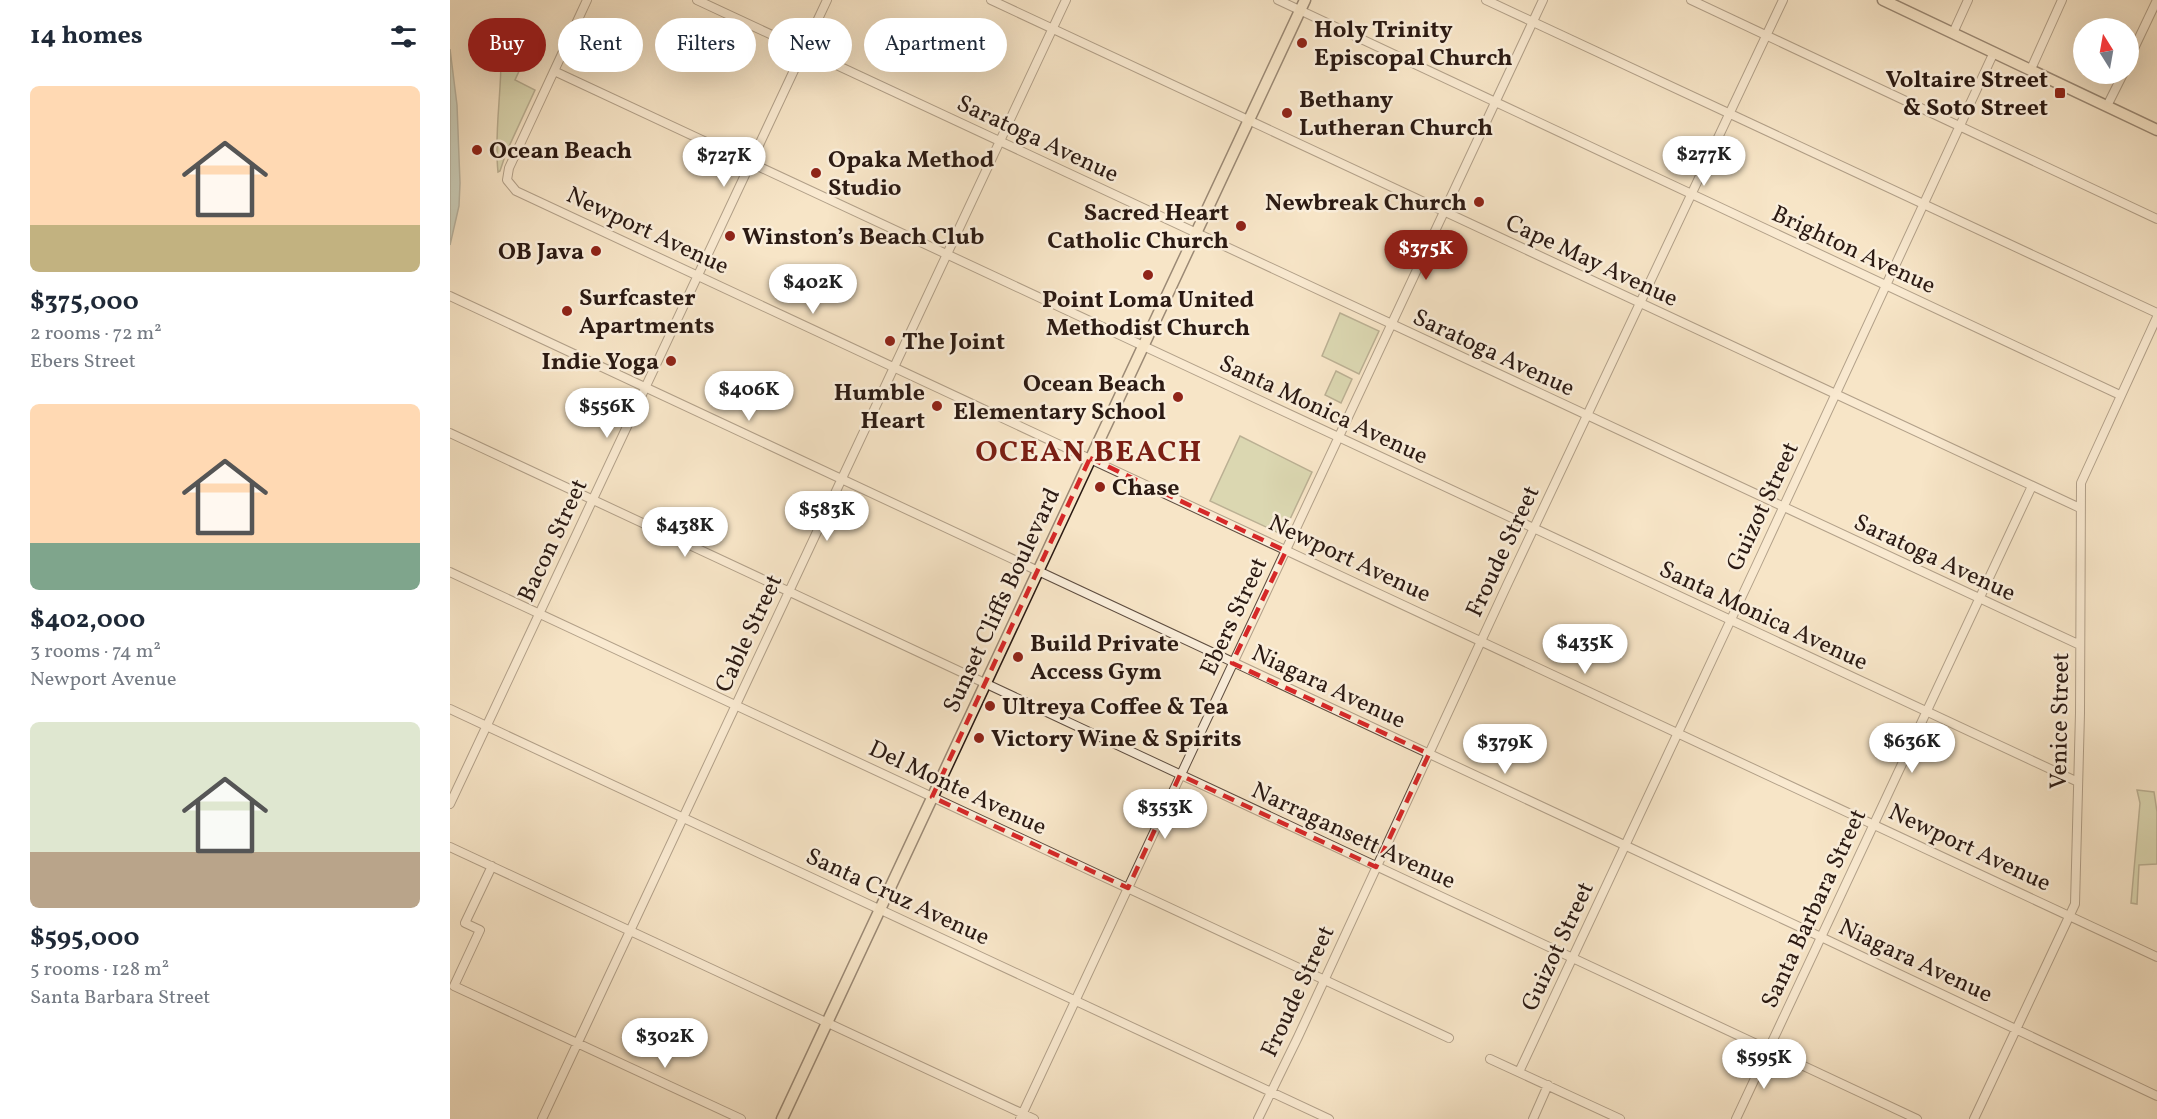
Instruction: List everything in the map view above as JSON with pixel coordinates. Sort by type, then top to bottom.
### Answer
[{"type":"main road","points":[[1883,0],[2157,130]]},
{"type":"main road","name":"Sunset Cliffs Boulevard","points":[[782,1119],[1302,5]]},
{"type":"street","points":[[554,71],[587,0]]},
{"type":"street","name":"Saratoga Avenue","points":[[697,0],[768,33]]},
{"type":"street","name":"Bacon Street","points":[[819,18],[827,0]]},
{"type":"street","name":"Cape May Avenue","points":[[991,0],[2080,508]]},
{"type":"street","name":"Cable Street","points":[[542,1119],[1066,0]]},
{"type":"street","name":"Brighton Avenue","points":[[1278,0],[1302,5],[1495,102],[2120,395]]},
{"type":"street","points":[[1486,0],[2157,315]]},
{"type":"street","name":"Ebers Street","points":[[1021,1116],[1543,0]]},
{"type":"street","points":[[1691,0],[2157,219]]},
{"type":"street","name":"Froude Street","points":[[1258,1119],[1783,0]]},
{"type":"street","points":[[1953,33],[1968,0]]},
{"type":"street","points":[[2031,69],[2062,0]]},
{"type":"street","points":[[2139,38],[2157,0]]},
{"type":"street","name":"Guizot Street","points":[[1519,1072],[1994,52]]},
{"type":"street","name":"Santa Monica Avenue","points":[[554,71],[2078,782]]},
{"type":"street","name":"Newport Avenue","points":[[554,71],[507,174],[509,184],[516,191],[2157,957]]},
{"type":"street","name":"Bacon Street","points":[[450,804],[794,72]]},
{"type":"street","name":"Saratoga Avenue","points":[[851,72],[1586,417],[2080,645]]},
{"type":"street","points":[[2107,106],[2117,84]]},
{"type":"street","name":"Niagara Avenue","points":[[450,297],[2157,1096]]},
{"type":"street","name":"Venice Street","points":[[1974,1119],[2075,904],[2082,478],[2157,315]]},
{"type":"street","name":"Narragansett Avenue","points":[[450,433],[1917,1119]]},
{"type":"street","name":"Santa Barbara Street","points":[[1736,1119],[2032,486]]},
{"type":"street","name":"Del Monte Avenue","points":[[450,572],[1449,1038]]},
{"type":"street","name":"Santa Cruz Avenue","points":[[450,709],[1329,1119]]},
{"type":"street","points":[[450,846],[1021,1116],[1034,1119]]},
{"type":"street","points":[[492,866],[465,923],[480,930],[454,986],[741,1119]]},
{"type":"street","points":[[1490,1059],[1620,1119]]},
{"type":"street","points":[[1533,1119],[1548,1085]]},
{"type":"highlighted area","points":[[1090,458],[1286,551],[1232,663],[1429,754],[1376,867],[1180,775],[1128,888],[932,797]]},
{"type":"green space","points":[[500,72],[519,72],[515,80],[535,90],[498,172]]},
{"type":"green space","points":[[1340,313],[1379,331],[1359,374],[1322,356]]},
{"type":"green space","points":[[1336,371],[1352,379],[1341,403],[1325,395]]},
{"type":"green space","points":[[1240,436],[1312,472],[1284,532],[1279,533],[1210,501]]},
{"type":"green space","points":[[2137,790],[2154,792],[2157,812],[2157,864],[2139,865],[2137,904],[2131,903],[2140,803]]},
{"type":"water","points":[[450,49],[457,105],[460,183],[459,206],[450,245]]},
{"type":"place","name":"Holy Trinity Episcopal Church","points":[[1302,43]]},
{"type":"place","name":"Voltaire Street & Soto Street","points":[[2060,93]]},
{"type":"place","name":"Bethany Lutheran Church","points":[[1287,113]]},
{"type":"place","name":"Ocean Beach","points":[[477,150]]},
{"type":"place","name":"Opaka Method Studio","points":[[816,173]]},
{"type":"place","name":"Newbreak Church","points":[[1479,202]]},
{"type":"place","name":"Sacred Heart Catholic Church","points":[[1241,226]]},
{"type":"place","name":"Winston’s Beach Club","points":[[730,236]]},
{"type":"place","name":"OB Java","points":[[596,251]]},
{"type":"place","name":"Point Loma United Methodist Church","points":[[1148,275]]},
{"type":"place","name":"Surfcaster Apartments","points":[[567,311]]},
{"type":"place","name":"The Joint","points":[[890,341]]},
{"type":"place","name":"Indie Yoga","points":[[671,361]]},
{"type":"place","name":"Ocean Beach Elementary School","points":[[1178,397]]},
{"type":"place","name":"Humble Heart","points":[[937,406]]},
{"type":"place","name":"Chase","points":[[1100,487]]},
{"type":"place","name":"Build Private Access Gym","points":[[1018,657]]},
{"type":"place","name":"Ultreya Coffee & Tea","points":[[990,706]]},
{"type":"place","name":"Victory Wine & Spirits","points":[[979,738]]},
{"type":"district","name":"OCEAN BEACH","points":[[1089,451]]}]
